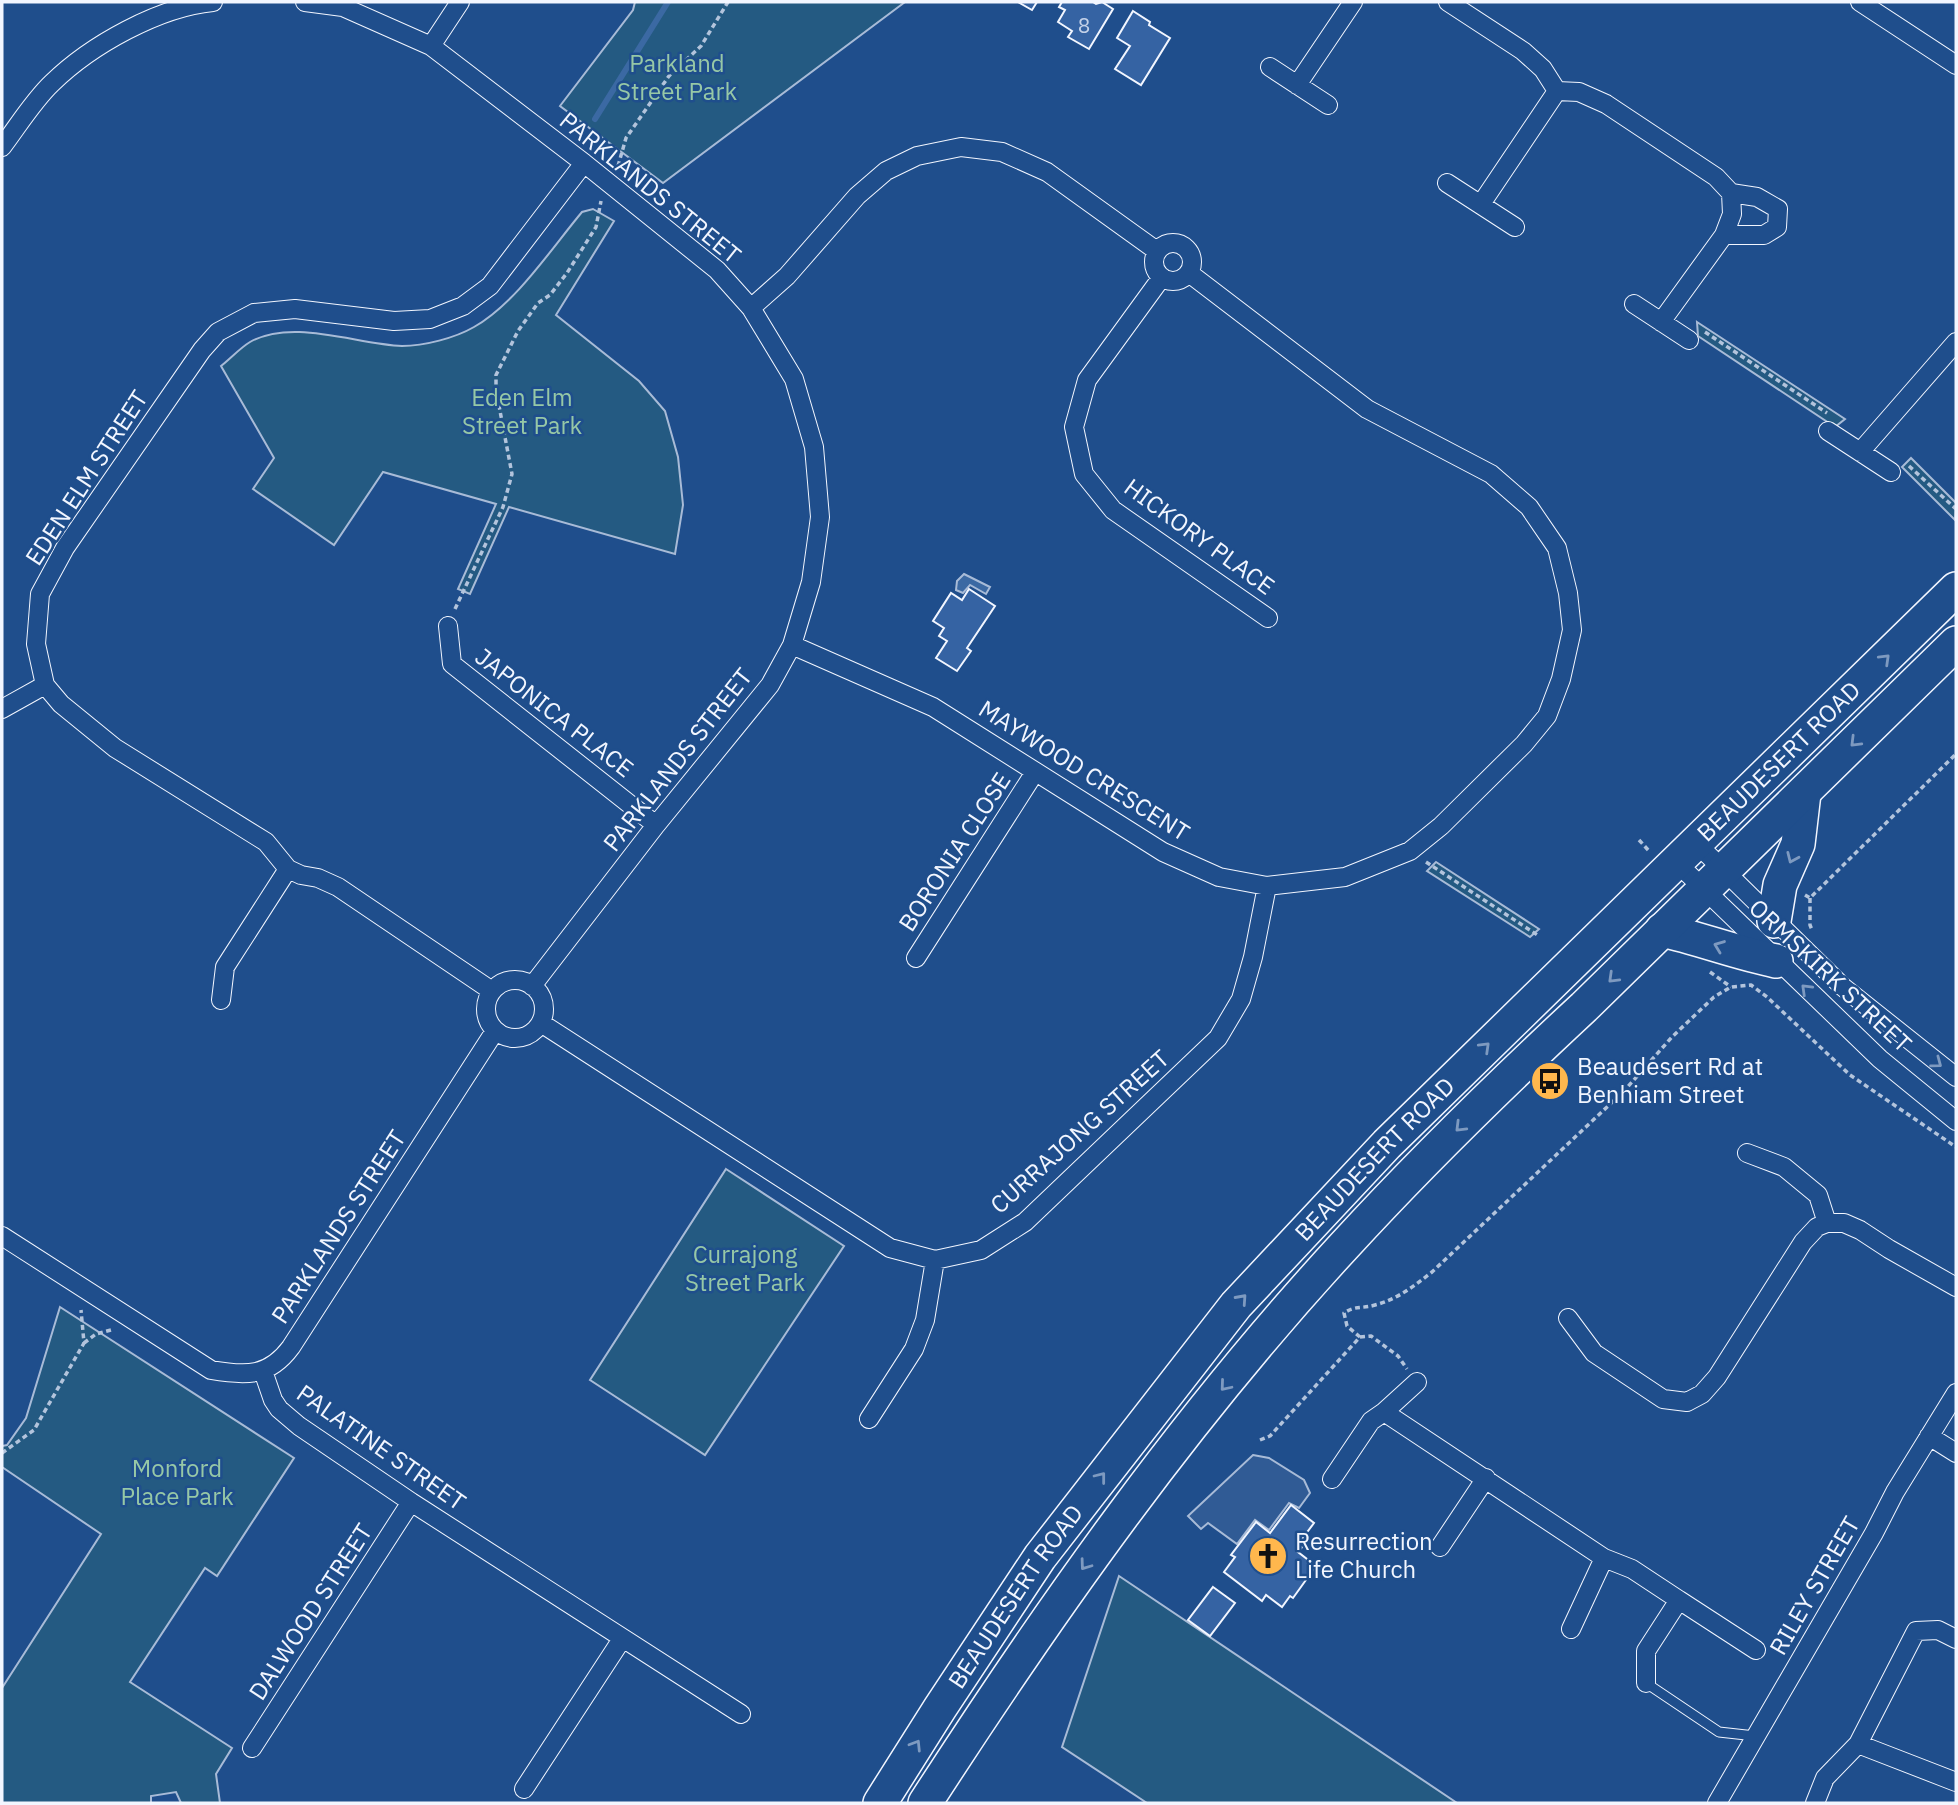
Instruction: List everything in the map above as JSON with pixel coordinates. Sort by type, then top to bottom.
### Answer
[{"type":"highway","name":"BEAUDESERT ROAD","points":[[880,1803],[1040,1557],[1236,1305],[1387,1144],[1676,855],[1956,589]]},
{"type":"highway","name":"BEAUDESERT ROAD","points":[[925,1803],[1028,1646],[1146,1484],[1282,1317],[1344,1246],[1452,1134],[1956,643]]},
{"type":"highway","points":[[1774,921],[1780,885],[1798,844],[1804,793]]},
{"type":"highway","points":[[1662,930],[1737,953],[1776,961]]},
{"type":"street","points":[[2,146],[50,85],[83,55],[135,26],[196,4],[213,2]]},
{"type":"street","name":"PARKLANDS STREET","points":[[305,2],[343,7],[431,46],[584,163],[717,270],[751,308],[794,379],[814,447],[820,517],[811,582],[792,645],[770,685],[656,825],[532,986]]},
{"type":"street","points":[[431,46],[460,2]]},
{"type":"street","points":[[1297,85],[1353,2]]},
{"type":"street","points":[[1448,2],[1523,51],[1543,69],[1557,91]]},
{"type":"street","points":[[1860,2],[1956,65]]},
{"type":"street","points":[[1270,67],[1328,105]]},
{"type":"street","points":[[1557,91],[1579,92],[1606,104],[1716,177],[1731,193],[1757,197],[1778,209],[1777,227],[1763,235],[1724,234]]},
{"type":"street","points":[[1481,204],[1557,91]]},
{"type":"street","points":[[751,308],[787,276],[857,197],[886,171],[917,156],[961,148],[1002,152],[1047,172],[1157,251]]},
{"type":"street","name":"EDEN ELM STREET","points":[[45,685],[36,644],[40,594],[65,548],[202,350],[218,332],[254,313],[295,309],[394,321],[430,319],[463,306],[491,286],[584,163]]},
{"type":"street","points":[[1447,183],[1515,226]]},
{"type":"street","points":[[1666,325],[1724,234],[1732,214],[1731,193]]},
{"type":"street","points":[[1167,243],[1184,246],[1191,256],[1189,273],[1173,281],[1162,277],[1155,268],[1154,256],[1157,251],[1167,243]]},
{"type":"street","name":"MAYWOOD CRESCENT","points":[[792,645],[933,707],[1163,852],[1219,877],[1267,886],[1345,877],[1410,851],[1441,826],[1524,744],[1546,716],[1562,679],[1572,630],[1568,593],[1557,548],[1529,507],[1491,474],[1367,409],[1189,273]]},
{"type":"street","name":"HICKORY PLACE","points":[[1162,277],[1087,380],[1074,427],[1084,474],[1113,510],[1268,618]]},
{"type":"street","points":[[1634,304],[1689,340]]},
{"type":"street","points":[[1860,452],[1956,342]]},
{"type":"street","points":[[1831,425],[1860,452],[1891,472]]},
{"type":"street","name":"JAPONICA PLACE","points":[[448,626],[452,664],[656,825]]},
{"type":"street","points":[[2,709],[45,685],[61,704],[115,748],[266,842],[288,869],[301,875],[318,877],[338,887],[492,991]]},
{"type":"street","name":"BORONIA CLOSE","points":[[916,958],[1035,772]]},
{"type":"street","name":"ORMSKIRK STREET","points":[[1676,855],[1774,921],[1843,987],[1956,1077]]},
{"type":"street","name":"ORMSKIRK STREET","points":[[1676,855],[1713,880],[1776,961],[1880,1059],[1956,1121]]},
{"type":"street","points":[[221,1000],[225,967],[288,869]]},
{"type":"street","name":"CURRAJONG STREET","points":[[541,1023],[890,1248],[935,1259],[981,1250],[1025,1222],[1218,1038],[1241,999],[1254,957],[1267,886]]},
{"type":"street","points":[[515,980],[532,986],[541,998],[544,1008],[541,1023],[535,1031],[523,1037],[507,1038],[495,1031],[487,1020],[485,1009],[492,991],[501,983],[515,980]]},
{"type":"street","name":"PARKLANDS STREET","points":[[263,1371],[280,1362],[291,1347],[495,1031]]},
{"type":"street","points":[[1747,1153],[1784,1167],[1818,1195],[1827,1223]]},
{"type":"street","points":[[1569,1318],[1594,1353],[1664,1399],[1687,1402],[1702,1394],[1717,1377],[1803,1242],[1817,1227],[1827,1223],[1844,1223],[1956,1287]]},
{"type":"street","points":[[2,1236],[211,1370],[234,1374],[263,1371]]},
{"type":"street","points":[[869,1419],[914,1349],[925,1320],[935,1259]]},
{"type":"street","name":"PALATINE STREET","points":[[263,1371],[273,1400],[279,1409],[299,1426],[411,1502],[741,1714]]},
{"type":"street","points":[[1332,1479],[1371,1421],[1417,1382]]},
{"type":"street","name":"RILEY STREET","points":[[1717,1803],[1874,1533],[1895,1492],[1956,1394]]},
{"type":"street","points":[[1384,1412],[1604,1558],[1632,1569],[1756,1650]]},
{"type":"street","points":[[1929,1436],[1956,1453]]},
{"type":"street","points":[[1440,1547],[1486,1478]]},
{"type":"street","name":"DALWOOD STREET","points":[[253,1748],[411,1502]]},
{"type":"street","points":[[1571,1629],[1604,1558]]},
{"type":"street","points":[[1646,1683],[1646,1651],[1679,1600]]},
{"type":"street","points":[[1815,1803],[1825,1778],[1858,1744],[1916,1631],[1938,1630],[1956,1639]]},
{"type":"street","points":[[524,1789],[622,1639]]},
{"type":"street","points":[[1858,1744],[1956,1782]]},
{"type":"lane","points":[[1646,1683],[1719,1732],[1757,1736]]},
{"type":"path","points":[[618,166],[626,138],[669,76],[701,47],[728,2]]},
{"type":"path","points":[[448,626],[503,507],[512,474],[496,390],[496,375],[518,331],[538,303],[550,295],[567,273],[596,226],[601,197]]},
{"type":"path","points":[[1666,325],[1693,327],[1721,341],[1831,425]]},
{"type":"path","points":[[1873,437],[1956,509]]},
{"type":"path","points":[[1814,933],[1810,925],[1811,898],[1956,754]]},
{"type":"path","points":[[1639,840],[1676,855]]},
{"type":"path","points":[[1410,851],[1539,936]]},
{"type":"path","points":[[1801,893],[1811,898]]},
{"type":"path","points":[[1360,1337],[1347,1326],[1344,1313],[1353,1307],[1373,1306],[1403,1295],[1432,1272],[1624,1091],[1672,1037],[1714,996],[1731,987],[1751,985],[1850,1076],[1956,1147]]},
{"type":"path","points":[[81,1310],[84,1343]]},
{"type":"path","points":[[2,1453],[34,1430],[84,1343],[96,1334],[111,1330]]},
{"type":"path","points":[[1259,1440],[1270,1436],[1360,1337],[1371,1336],[1385,1345],[1398,1356],[1417,1382]]},
{"type":"green space","name":"Parkland Street Park","points":[[635,2],[905,2],[663,183],[560,106],[633,10]]},
{"type":"green space","name":"Eden Elm Street Park","points":[[593,209],[614,221],[556,315],[639,381],[665,411],[678,457],[683,505],[675,554],[509,507],[470,594],[458,589],[496,504],[383,472],[334,545],[253,489],[274,458],[221,366],[243,347],[267,335],[285,332],[324,334],[402,346],[429,343],[458,335],[489,317],[504,304],[582,212]]},
{"type":"green space","points":[[1697,322],[1845,419],[1835,427],[1698,336]]},
{"type":"green space","points":[[1911,458],[1956,503],[1955,520],[1902,467]]},
{"type":"green space","points":[[1436,862],[1539,929],[1530,937],[1427,871]]},
{"type":"green space","name":"Currajong Street Park","points":[[726,1169],[844,1246],[705,1455],[590,1380]]},
{"type":"green space","name":"Monford Place Park","points":[[60,1307],[294,1458],[217,1576],[205,1568],[130,1682],[232,1748],[216,1774],[220,1803],[181,1803],[176,1792],[151,1796],[151,1803],[2,1803],[2,1688],[101,1534],[2,1467],[2,1446],[7,1445],[26,1418]]},
{"type":"green space","points":[[1119,1576],[1457,1803],[1147,1803],[1062,1747]]},
{"type":"shaded area","points":[[964,574],[990,587],[986,594],[970,585],[963,593],[956,590],[957,581]]},
{"type":"shaded area","points":[[1253,1455],[1269,1458],[1304,1480],[1310,1493],[1299,1508],[1289,1503],[1269,1530],[1255,1520],[1237,1544],[1208,1523],[1201,1529],[1188,1516]]},
{"type":"building","points":[[1018,2],[1037,2],[1032,10]]},
{"type":"building","points":[[1062,2],[1102,2],[1113,9],[1089,49],[1068,37],[1072,31],[1058,22],[1065,10],[1059,7]]},
{"type":"building","points":[[1133,11],[1170,38],[1141,85],[1115,69],[1130,46],[1117,38]]},
{"type":"building","points":[[969,589],[995,606],[967,648],[971,651],[957,671],[936,658],[947,641],[939,636],[944,628],[933,621],[951,593],[962,600]]},
{"type":"building","name":"Resurrection Life Church","points":[[1291,1505],[1314,1523],[1299,1543],[1303,1546],[1298,1552],[1316,1566],[1293,1598],[1290,1596],[1282,1607],[1266,1595],[1262,1601],[1224,1572],[1235,1557],[1231,1555],[1256,1522],[1270,1533]]},
{"type":"building","points":[[1213,1587],[1235,1603],[1210,1636],[1188,1620]]},
{"type":"waterway","points":[[595,119],[668,2]]},
{"type":"place","name":"Beaudesert Rd at Benhiam Street","points":[[1550,1081]]},
{"type":"place","name":"Resurrection Life Church","points":[[1268,1556]]}]
